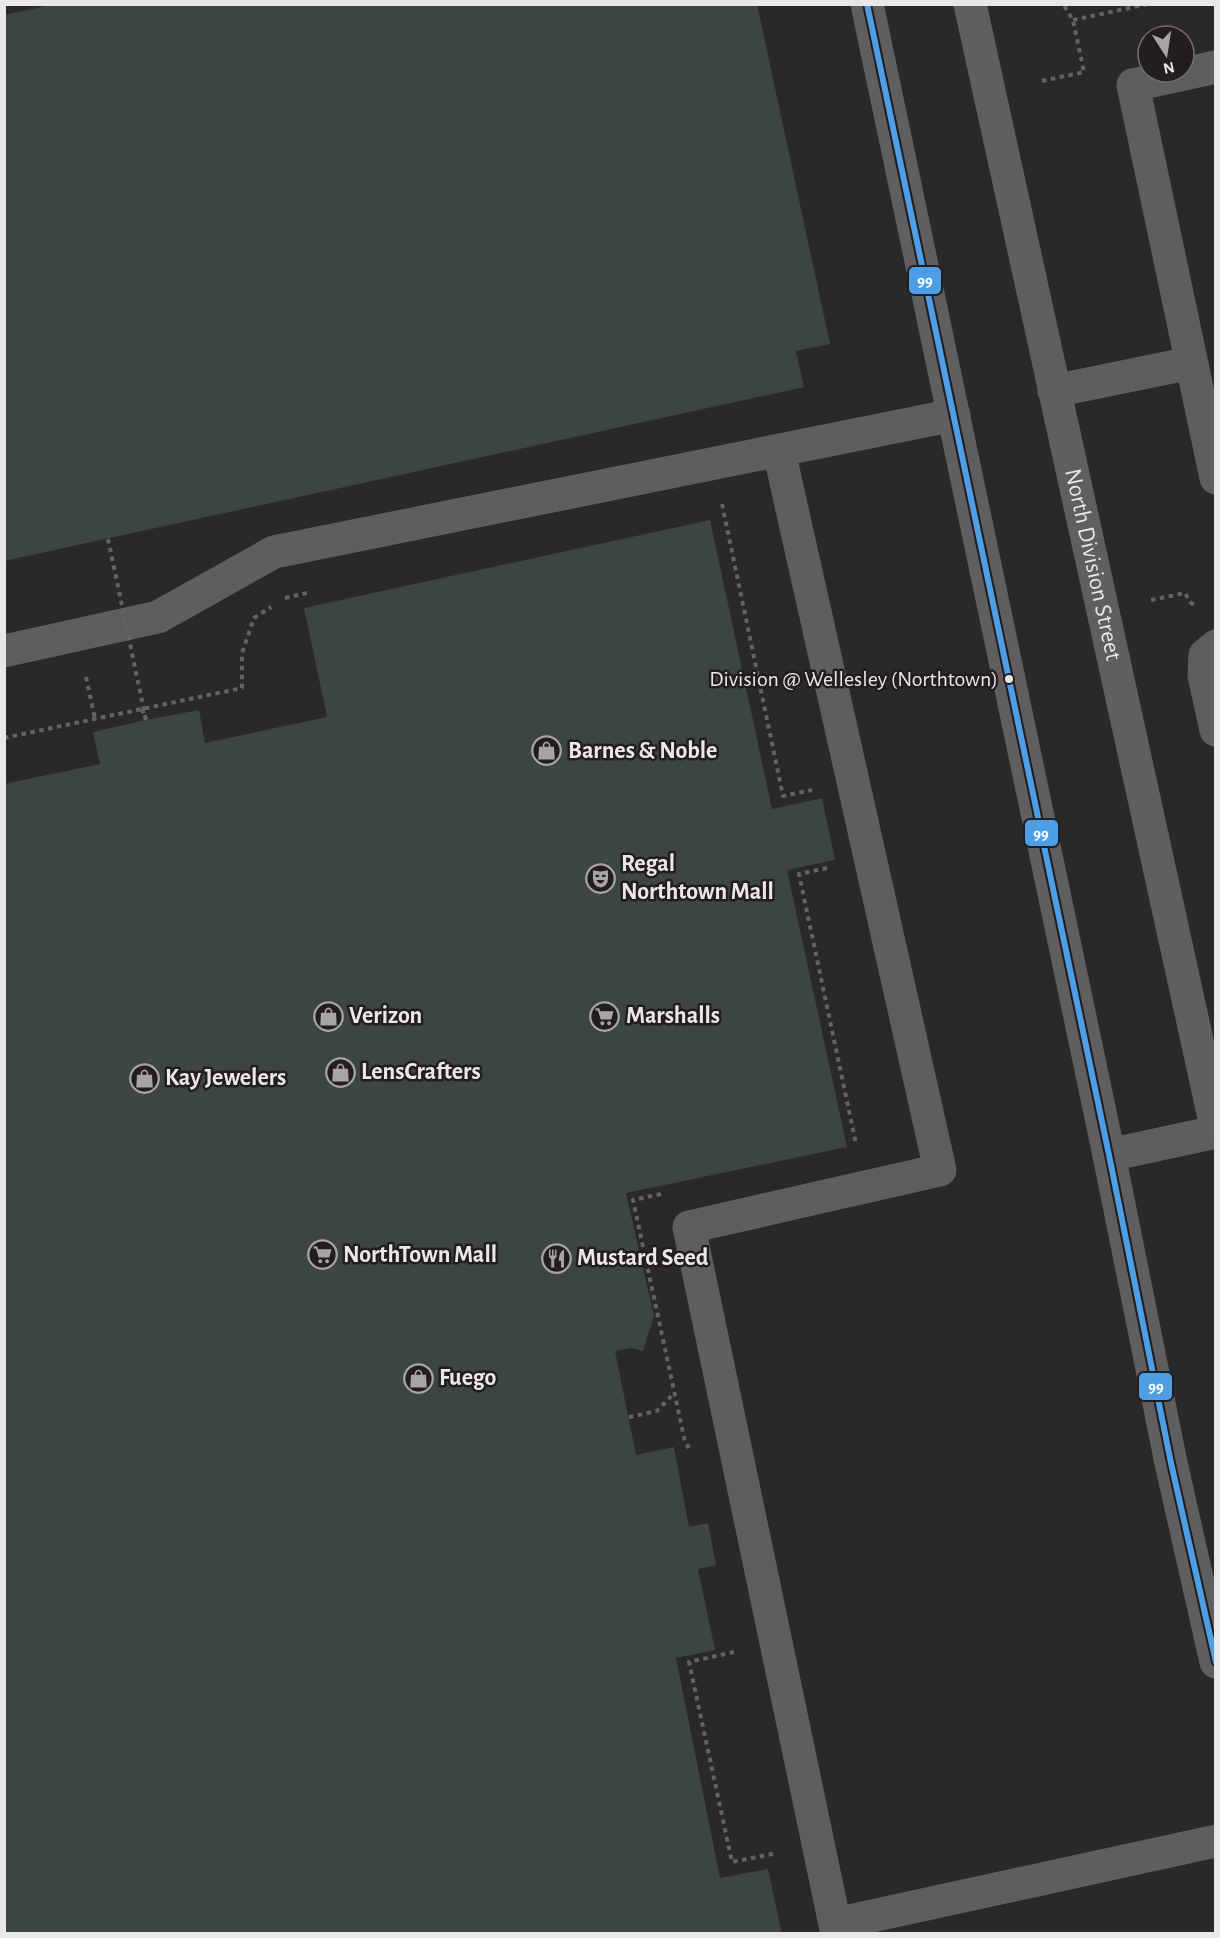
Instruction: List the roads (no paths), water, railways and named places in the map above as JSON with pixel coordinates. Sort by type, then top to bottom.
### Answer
[{"type":"main road","points":[[867,4],[1109,1155],[1169,1452],[1215,1662]]},
{"type":"main road","name":"North Division Street","points":[[970,4],[1215,1127]]},
{"type":"street","points":[[1215,67],[1133,85],[1215,478]]},
{"type":"street","points":[[1054,391],[1191,363]]},
{"type":"street","points":[[4,651],[158,617],[274,552],[954,415]]},
{"type":"street","points":[[779,451],[940,1170],[689,1227],[836,1929],[1215,1841]]},
{"type":"street","points":[[1215,646],[1205,655],[1204,676],[1215,730]]},
{"type":"street","points":[[1109,1155],[1215,1132]]},
{"type":"place","name":"Division @ Wellesley (Northtown)","points":[[1009,679]]},
{"type":"place","name":"Barnes & Noble","points":[[547,751]]},
{"type":"place","name":"Regal Northtown Mall","points":[[600,878]]},
{"type":"place","name":"Verizon","points":[[328,1016]]},
{"type":"place","name":"Marshalls","points":[[605,1016]]},
{"type":"place","name":"LensCrafters","points":[[340,1072]]},
{"type":"place","name":"Kay Jewelers","points":[[144,1078]]},
{"type":"place","name":"NorthTown Mall","points":[[322,1255]]},
{"type":"place","name":"Mustard Seed","points":[[556,1258]]},
{"type":"place","name":"Fuego","points":[[418,1378]]}]
